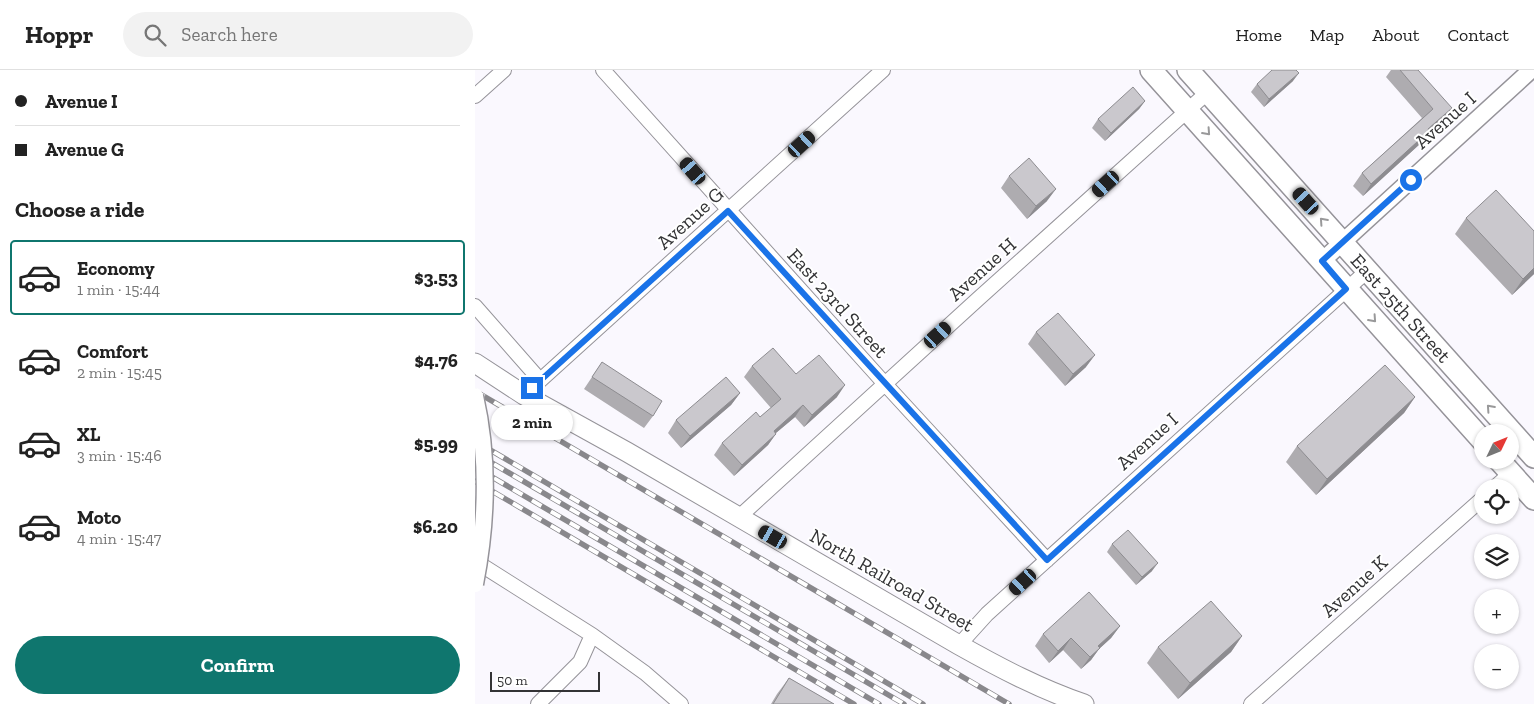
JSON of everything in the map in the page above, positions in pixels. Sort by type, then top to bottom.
[{"type":"main road","name":"East 25th Street","points":[[1151,70],[1474,431]]},
{"type":"main road","name":"East 25th Street","points":[[1189,70],[1534,457]]},
{"type":"main road","name":"North Railroad Street","points":[[475,363],[524,394],[1000,668],[1053,693],[1084,704]]},
{"type":"main road","points":[[1508,469],[1534,499]]},
{"type":"street","points":[[475,96],[504,70]]},
{"type":"street","name":"East 23rd Street","points":[[603,70],[728,211],[1047,560]]},
{"type":"street","name":"Avenue G","points":[[524,394],[883,70]]},
{"type":"street","name":"Avenue I","points":[[1322,261],[1529,73]]},
{"type":"street","name":"Avenue H","points":[[739,517],[1208,92]]},
{"type":"street","name":"Avenue I","points":[[959,645],[987,614],[1367,270]]},
{"type":"street","points":[[475,306],[540,380]]},
{"type":"street","points":[[475,396],[483,446],[485,508],[483,539],[475,584]]},
{"type":"street","name":"Avenue K","points":[[1251,704],[1474,506]]},
{"type":"street","points":[[475,561],[593,635],[645,673],[681,704]]},
{"type":"street","points":[[538,704],[580,662],[593,635]]},
{"type":"building","points":[[1272,70],[1296,70],[1299,73],[1269,99],[1257,84]]},
{"type":"building","points":[[1400,70],[1418,70],[1452,108],[1371,184],[1362,173],[1433,109]]},
{"type":"building","points":[[1133,87],[1145,101],[1111,133],[1098,119]]},
{"type":"building","points":[[1029,158],[1056,189],[1036,206],[1009,176]]},
{"type":"building","points":[[1496,190],[1534,231],[1534,268],[1523,279],[1466,218]]},
{"type":"building","points":[[1058,313],[1095,355],[1073,374],[1036,332]]},
{"type":"building","points":[[773,348],[796,374],[819,355],[845,385],[812,415],[803,405],[774,431],[776,434],[742,465],[722,443],[756,412],[760,417],[781,399],[752,366]]},
{"type":"building","points":[[602,362],[662,401],[653,416],[592,377]]},
{"type":"building","points":[[1385,365],[1415,397],[1327,479],[1297,446]]},
{"type":"building","points":[[726,377],[740,393],[690,436],[676,420]]},
{"type":"building","points":[[1128,530],[1158,563],[1142,577],[1112,544]]},
{"type":"building","points":[[1089,592],[1120,626],[1098,646],[1100,648],[1090,657],[1071,638],[1058,651],[1043,634]]},
{"type":"building","points":[[1211,601],[1242,636],[1190,683],[1158,647]]},
{"type":"building","points":[[789,678],[834,704],[773,704]]},
{"type":"railway","points":[[475,391],[1009,704]]},
{"type":"railway","points":[[475,441],[923,704]]},
{"type":"railway","points":[[475,453],[904,704]]},
{"type":"railway","points":[[475,467],[879,704]]},
{"type":"railway","points":[[475,481],[854,704]]},
{"type":"route","points":[[532,388],[728,211],[1047,560],[1346,289],[1322,261],[1411,180]]}]
